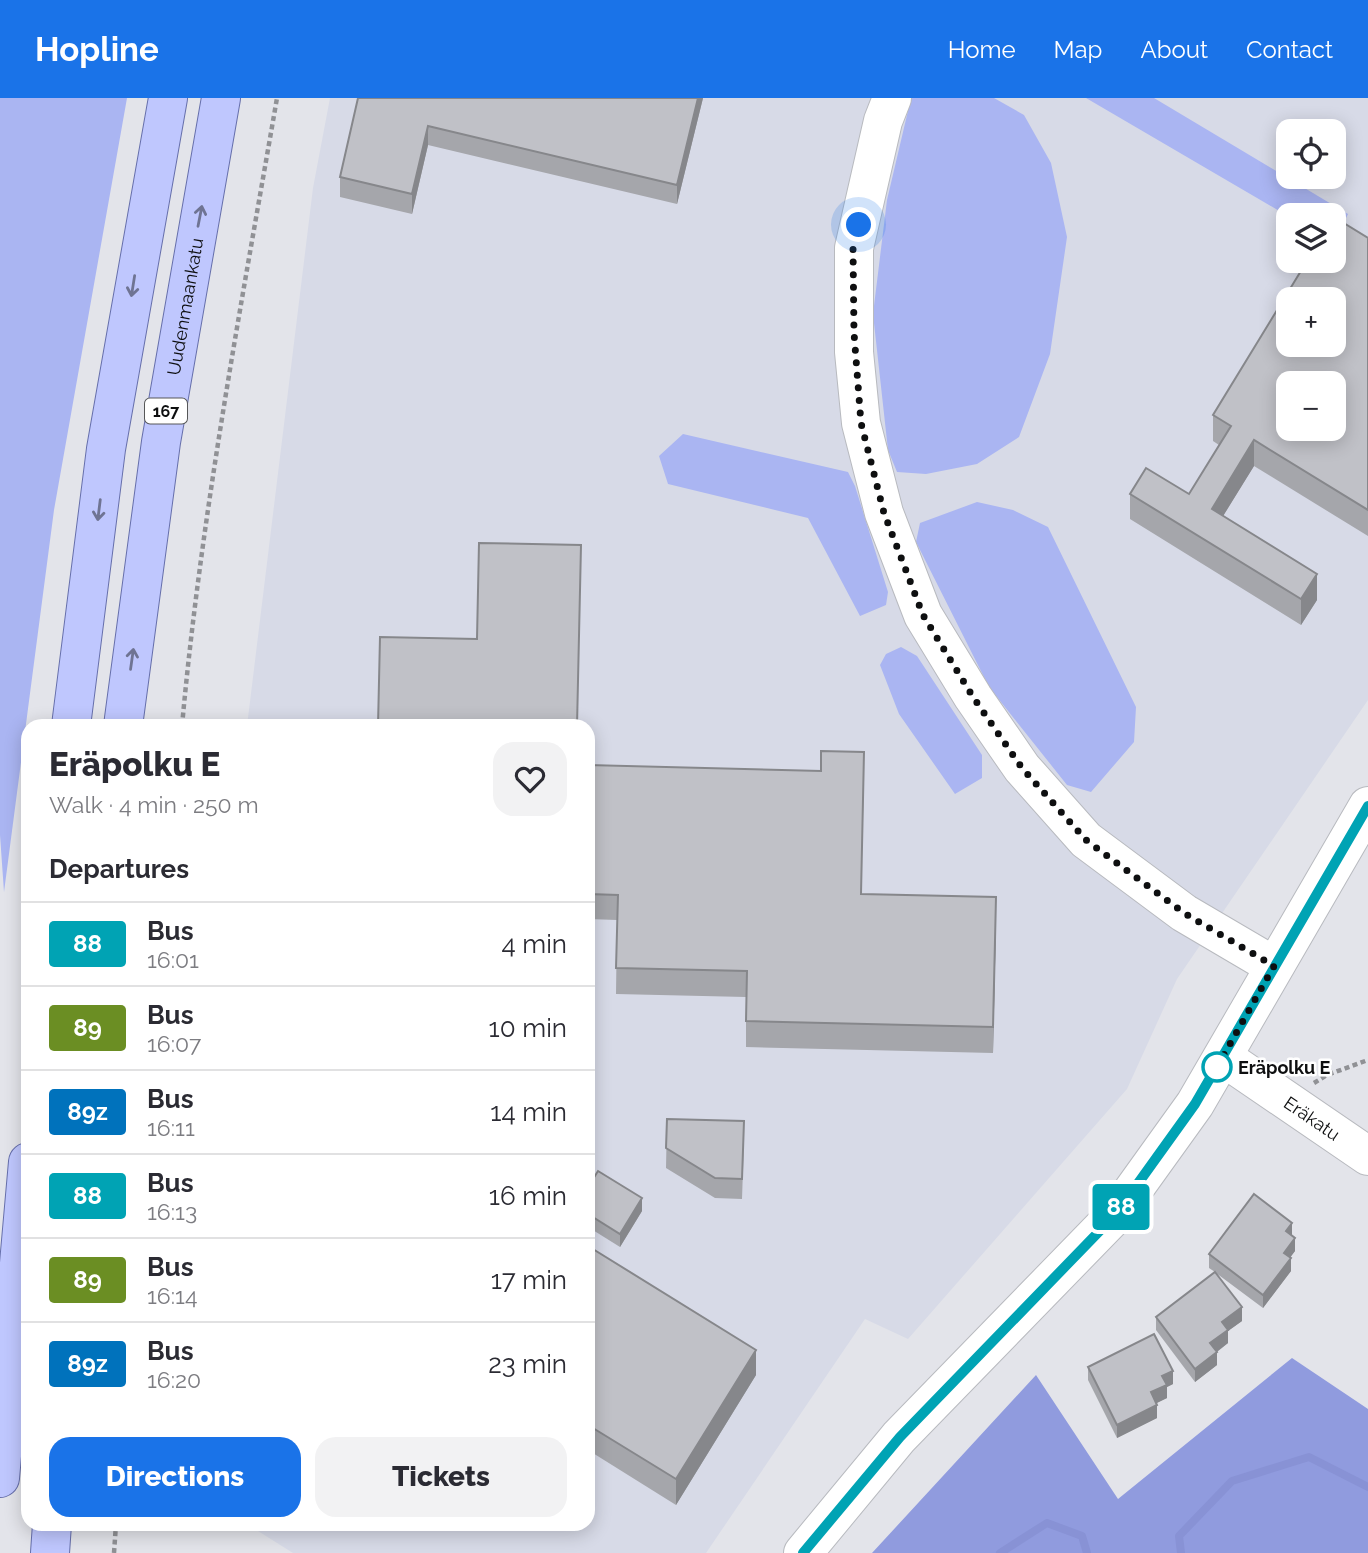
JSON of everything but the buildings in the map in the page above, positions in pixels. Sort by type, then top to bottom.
[{"type":"main road","points":[[72,719],[106,449],[168,98]]},
{"type":"main road","name":"Uudenmaankatu","points":[[124,719],[161,442],[221,98]]},
{"type":"main road","points":[[0,1478],[21,1241]]},
{"type":"main road","points":[[50,1553],[52,1531]]},
{"type":"street","points":[[892,98],[883,121],[853,248],[854,352],[861,423],[884,513],[923,615],[973,697],[1022,768],[1086,840],[1184,913],[1274,966]]},
{"type":"street","points":[[803,1553],[900,1437],[1116,1214],[1195,1104],[1368,807]]},
{"type":"street","name":"Eräkatu","points":[[1223,1057],[1368,1156]]},
{"type":"path","points":[[183,719],[214,474],[277,98]]},
{"type":"path","points":[[1292,1104],[1296,1094],[1327,1074],[1368,1060]]},
{"type":"path","points":[[114,1553],[116,1531]]},
{"type":"shaded area","points":[[0,98],[127,98],[54,510],[27,719],[21,719],[21,762],[4,892],[0,835]]},
{"type":"shaded area","points":[[330,98],[1368,98],[1368,700],[1177,979],[1127,1089],[908,1339],[865,1319],[706,1553],[293,1553],[258,1531],[595,1531],[595,719],[248,719],[313,188]]},
{"type":"shaded area","points":[[911,98],[994,98],[1024,115],[1051,163],[1067,237],[1050,354],[1019,437],[977,464],[926,474],[897,472],[888,450],[873,314],[887,200]]},
{"type":"shaded area","points":[[1086,98],[1154,98],[1276,171],[1276,189],[1306,189],[1330,203],[1276,203],[1276,209]]},
{"type":"shaded area","points":[[683,434],[848,472],[855,486],[888,592],[886,605],[860,616],[808,518],[668,484],[659,456]]},
{"type":"shaded area","points":[[977,502],[1013,510],[1048,527],[1136,707],[1134,742],[1091,792],[1067,785],[989,687],[916,542],[920,523]]},
{"type":"shaded area","points":[[901,647],[917,656],[982,755],[982,778],[955,794],[899,714],[880,665],[886,654]]},
{"type":"shaded area","points":[[1292,1358],[1368,1409],[1368,1553],[872,1553],[1036,1375],[1118,1499]]},
{"type":"waterway","points":[[1181,1553],[1179,1536],[1232,1481],[1309,1457],[1368,1487]]},
{"type":"waterway","points":[[1000,1553],[1047,1523],[1082,1536],[1087,1553]]},
{"type":"bus line","name":"88","points":[[803,1553],[900,1437],[1116,1214],[1195,1104],[1368,806]]},
{"type":"place","name":"Eräpolku E","points":[[1217,1067]]},
{"type":"route","points":[[859,225],[853,248],[854,352],[861,423],[884,513],[923,615],[973,697],[1022,768],[1086,840],[1184,913],[1274,966],[1217,1067]]}]
